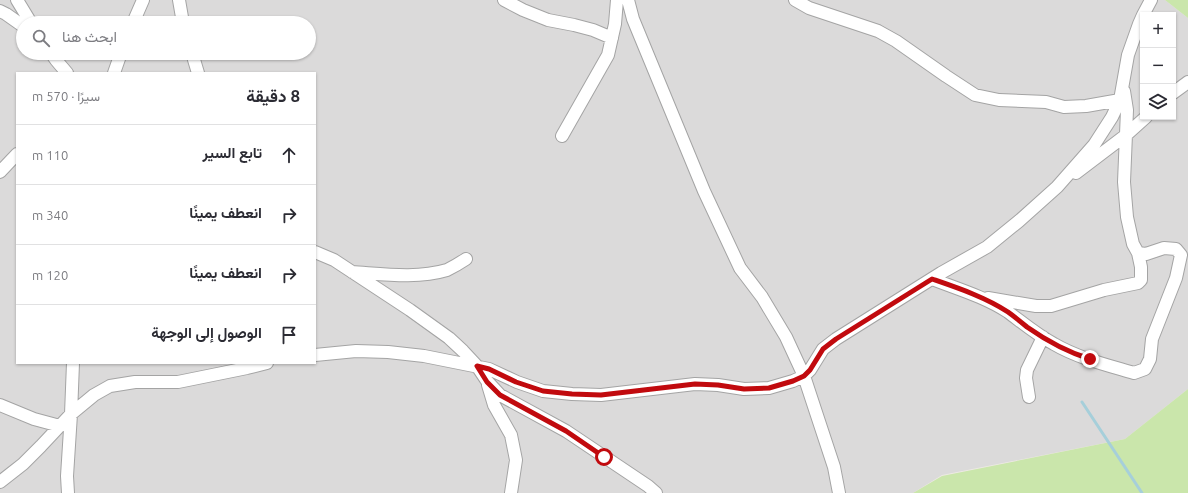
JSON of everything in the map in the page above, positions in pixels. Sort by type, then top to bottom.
[{"type":"street","points":[[17,0],[27,16]]},
{"type":"street","points":[[136,16],[142,0]]},
{"type":"street","points":[[179,0],[182,16]]},
{"type":"street","points":[[504,0],[523,10],[548,20],[586,28],[612,38]]},
{"type":"street","points":[[562,136],[608,55],[615,24],[617,0]]},
{"type":"street","points":[[628,0],[633,19],[704,191],[740,268],[762,297],[786,337],[804,376],[834,467],[839,493]]},
{"type":"street","points":[[795,0],[809,8],[878,31],[896,41],[975,95],[999,100],[1046,102],[1064,107],[1086,106],[1120,100]]},
{"type":"street","points":[[1144,12],[1150,0]]},
{"type":"street","points":[[0,11],[16,21]]},
{"type":"street","points":[[316,355],[356,351],[388,352],[424,356],[489,369],[516,382],[543,391],[572,394],[601,395],[695,384],[718,385],[744,389],[769,388],[793,381],[804,376],[810,370],[823,349],[836,339],[932,279],[987,247],[1019,221],[1057,186],[1094,145],[1112,117],[1120,100],[1128,55],[1140,22]]},
{"type":"street","points":[[57,60],[66,72]]},
{"type":"street","points":[[114,72],[119,60]]},
{"type":"street","points":[[194,60],[198,72]]},
{"type":"street","points":[[1176,91],[1188,82]]},
{"type":"street","points":[[981,297],[1036,306],[1051,306],[1104,290],[1138,283],[1141,280],[1141,267],[1138,253],[1133,244],[1127,217],[1124,182],[1127,110],[1123,86]]},
{"type":"street","points":[[1057,186],[1126,135],[1143,120]]},
{"type":"street","points":[[0,172],[16,155]]},
{"type":"street","points":[[316,246],[351,272],[410,310],[449,338],[463,350],[477,366],[487,382],[500,395],[566,431],[648,486],[656,493]]},
{"type":"street","points":[[932,279],[981,297],[1008,312],[1028,328],[1054,344],[1077,355],[1134,373],[1145,369],[1150,359],[1152,340],[1184,259],[1176,249],[1164,248],[1146,254],[1138,253]]},
{"type":"street","points":[[316,252],[334,260]]},
{"type":"street","points":[[351,272],[413,275],[448,269],[466,259]]},
{"type":"street","points":[[1029,397],[1026,378],[1027,370],[1043,337]]},
{"type":"street","points":[[68,493],[67,476],[72,414],[73,364]]},
{"type":"street","points":[[0,482],[23,464],[72,414],[94,396],[110,386],[135,382],[178,382],[263,364]]},
{"type":"street","points":[[487,382],[494,405],[511,435],[516,460],[512,493]]},
{"type":"street","points":[[0,405],[34,419],[60,426]]},
{"type":"shaded area","points":[[0,0],[1165,0],[1188,18],[1188,389],[1125,439],[942,475],[913,493],[0,493]]},
{"type":"green space","points":[[1165,0],[1188,0],[1188,18]]},
{"type":"green space","points":[[1188,389],[1188,493],[913,493],[942,476],[1125,439]]},
{"type":"waterway","points":[[1082,402],[1142,493]]},
{"type":"route","points":[[604,457],[566,431],[500,395],[487,382],[477,366],[489,369],[516,382],[543,391],[572,394],[601,395],[695,384],[718,385],[744,389],[769,388],[804,376],[810,370],[823,349],[836,339],[932,279],[981,297],[1008,312],[1028,328],[1054,344],[1077,355],[1090,359]]}]
